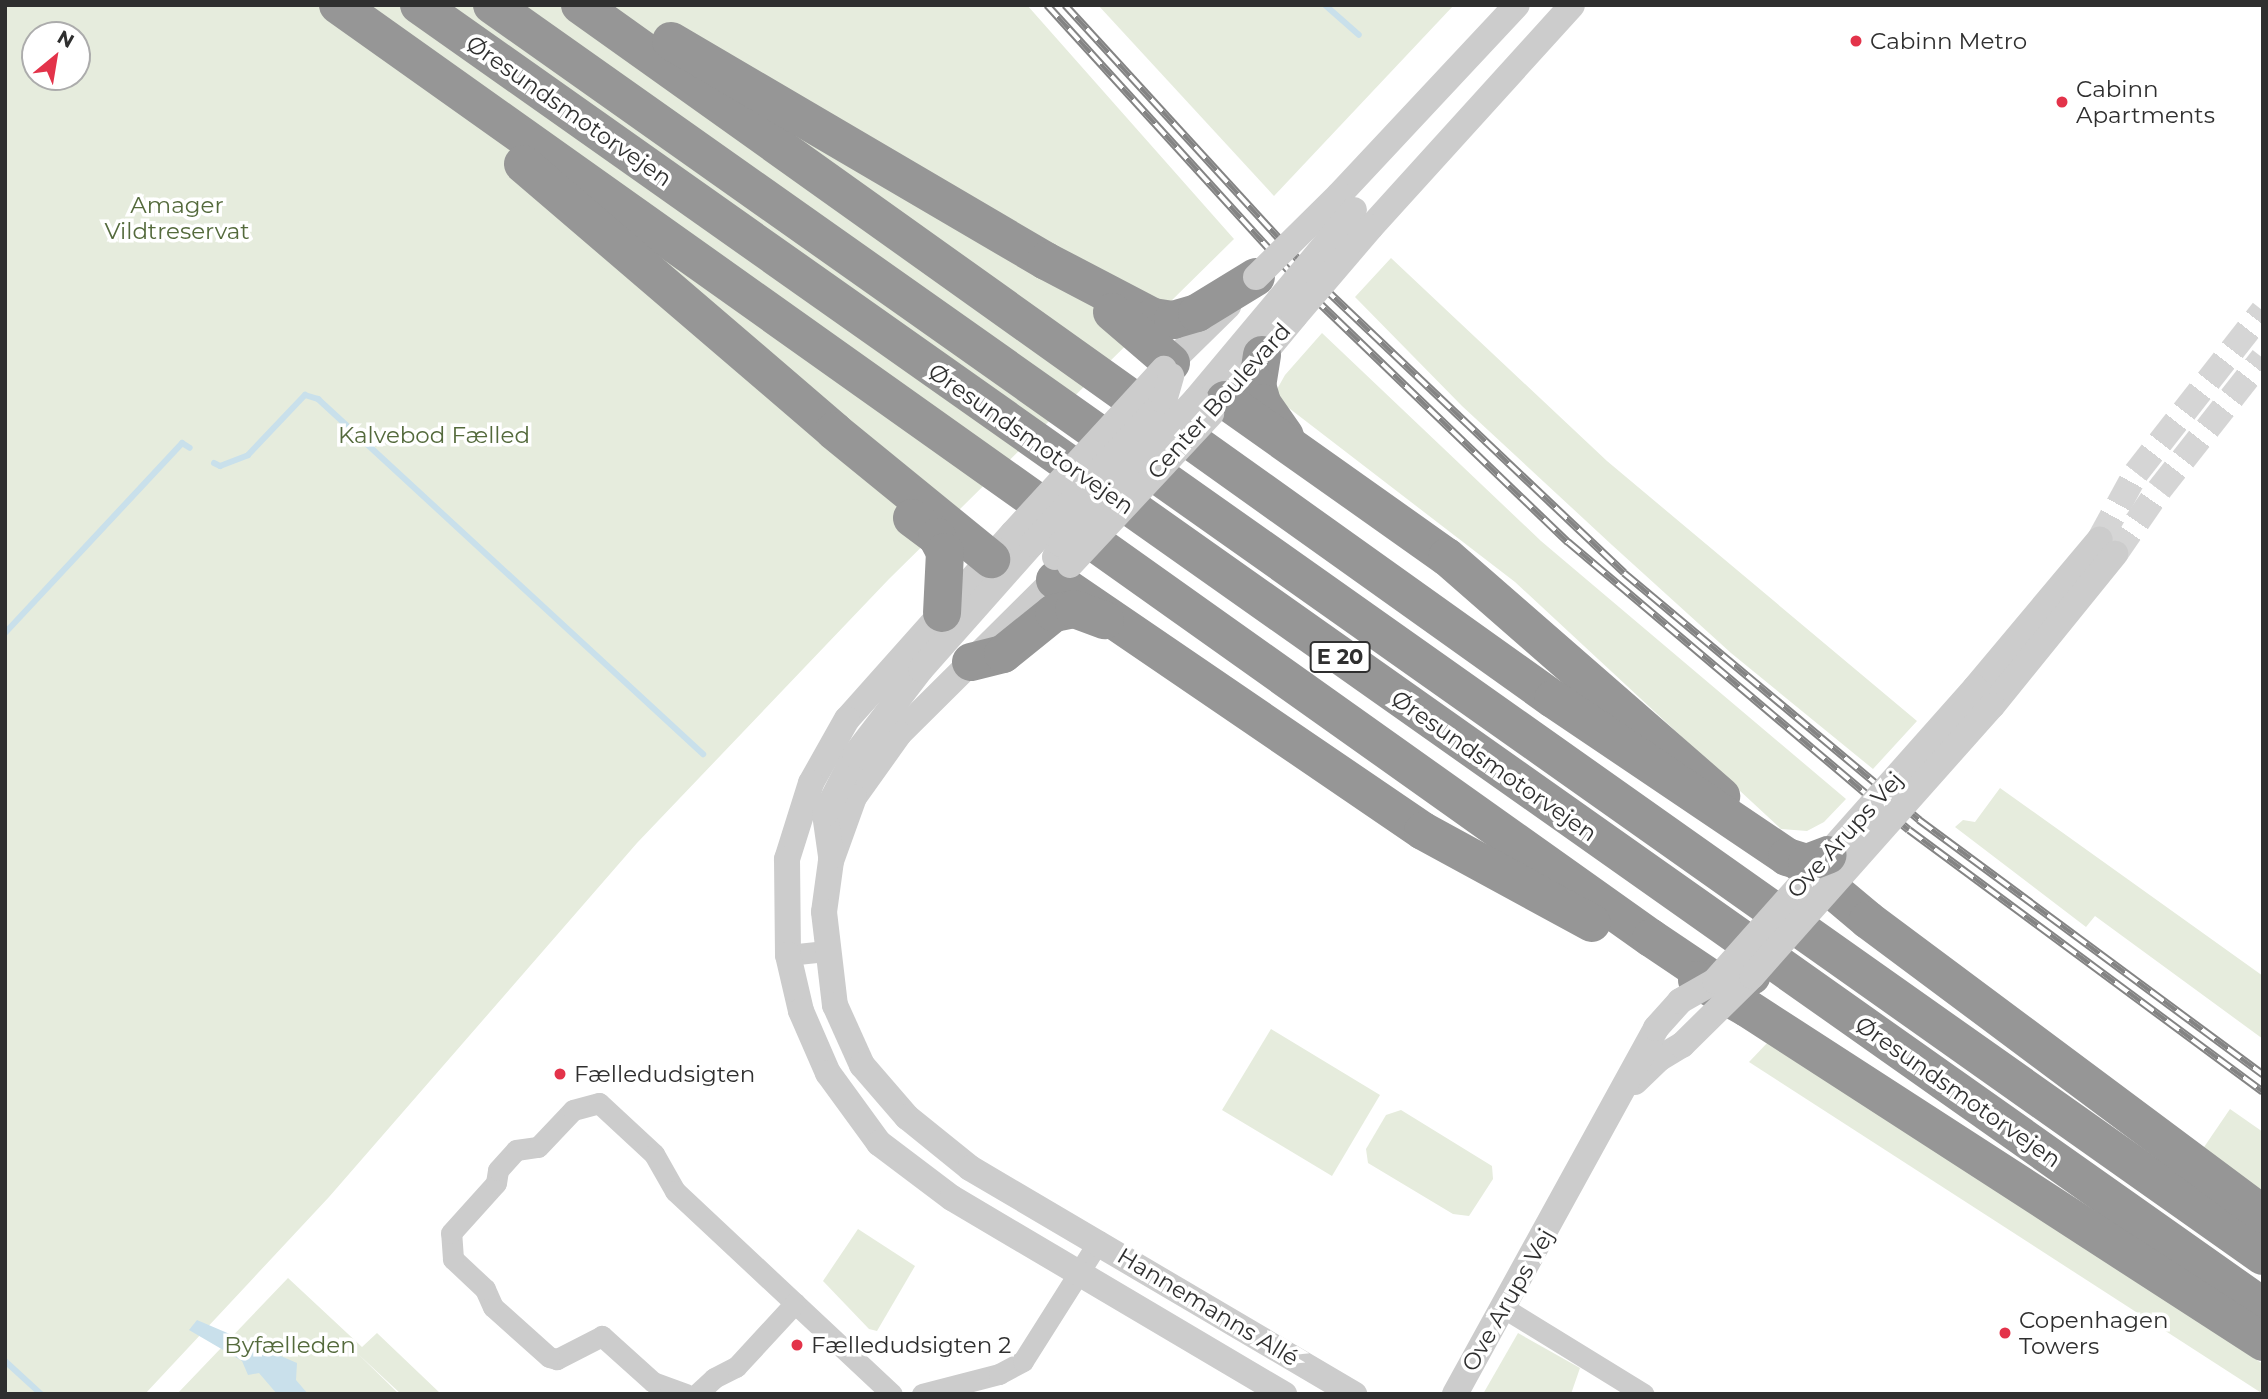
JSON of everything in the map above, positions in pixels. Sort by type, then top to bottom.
[{"type":"highway","points":[[329,5],[610,237],[708,325],[1012,552]]},
{"type":"highway","points":[[338,5],[1456,802],[1714,981],[1752,976]]},
{"type":"highway","name":"Øresundsmotorvejen","points":[[419,5],[2263,1307]]},
{"type":"highway","name":"Øresundsmotorvejen","points":[[492,5],[2263,1256]]},
{"type":"highway","points":[[580,5],[1553,699],[1787,857],[1807,863],[1828,855]]},
{"type":"highway","points":[[612,5],[1046,261],[1153,317],[1173,320],[1277,298]]},
{"type":"highway","points":[[1046,261],[1169,369]]},
{"type":"highway","points":[[708,325],[771,402],[937,537],[945,552],[942,613]]},
{"type":"highway","points":[[1262,355],[1257,385],[1262,403],[1290,443]]},
{"type":"highway","points":[[1210,400],[1290,443],[1447,557],[1868,920],[2263,1214]]},
{"type":"highway","points":[[1060,567],[1152,646]]},
{"type":"highway","points":[[971,662],[1003,654],[1054,613],[1074,609],[1096,615],[1152,646],[1423,831],[1747,1008],[2263,1342]]},
{"type":"street","name":"Center Boulevard","points":[[826,951],[824,912],[831,861],[854,797],[888,745],[1060,567],[1210,400],[1262,355],[1277,298],[1355,210],[1429,102],[1517,5]]},
{"type":"street","name":"Center Boulevard","points":[[788,955],[787,859],[811,783],[847,719],[942,613],[1012,552],[1169,369],[1277,298],[1355,210],[1572,5]]},
{"type":"street","points":[[1169,369],[1210,400],[1277,298]]},
{"type":"street","name":"Ove Arups Vej","points":[[1599,1132],[1644,1072],[1682,1045],[1752,976],[2108,546]]},
{"type":"street","points":[[831,861],[825,814],[855,755],[1012,552],[1060,567]]},
{"type":"street","name":"Ove Arups Vej","points":[[1455,1394],[1656,1028],[1680,1001],[1714,981],[1828,855],[1984,697]]},
{"type":"street","points":[[788,955],[826,951]]},
{"type":"street","name":"Hannemanns Allé","points":[[826,951],[835,1005],[862,1065],[907,1116],[970,1168],[1099,1241],[1354,1394]]},
{"type":"street","name":"Hannemanns Allé","points":[[788,955],[801,1011],[828,1073],[879,1143],[952,1198],[1284,1394]]},
{"type":"street","points":[[686,1394],[653,1382],[602,1336],[551,1359],[493,1307],[485,1289],[453,1258],[451,1233],[496,1183],[498,1170],[516,1151],[538,1147],[571,1112],[599,1103],[654,1154],[675,1191],[892,1394]]},
{"type":"street","name":"Hannemanns Allé","points":[[922,1394],[999,1374],[1023,1361],[1099,1241]]},
{"type":"street","points":[[697,1394],[711,1380],[736,1367],[795,1303]]},
{"type":"street","points":[[1504,1308],[1644,1394]]},
{"type":"green space","name":"Kalvebod Fælled","points":[[5,5],[1027,5],[1234,239],[889,579],[637,843],[329,1197],[145,1394],[5,1394]]},
{"type":"green space","points":[[1098,5],[1454,5],[1274,196]]},
{"type":"green space","points":[[1391,258],[1607,461],[1917,721],[1873,769],[1731,653],[1612,545],[1462,406],[1355,297]]},
{"type":"green space","points":[[1322,333],[1541,541],[1846,799],[1824,822],[1807,831],[1781,829],[1515,582],[1281,402],[1276,391],[1285,375]]},
{"type":"green space","points":[[2000,788],[2263,976],[2263,1039],[2095,916],[2086,927],[1955,827],[1963,820],[1975,822]]},
{"type":"green space","points":[[1271,1029],[1380,1095],[1332,1176],[1222,1110]]},
{"type":"green space","points":[[1770,1040],[2263,1364],[2263,1394],[1749,1062]]},
{"type":"green space","points":[[2230,1109],[2263,1132],[2263,1200],[2200,1153]]},
{"type":"green space","points":[[1401,1110],[1492,1166],[1493,1179],[1469,1216],[1453,1214],[1368,1163],[1366,1149],[1386,1115]]},
{"type":"green space","points":[[858,1229],[915,1266],[877,1331],[869,1329],[823,1281]]},
{"type":"green space","name":"Byfælleden","points":[[288,1278],[362,1347],[377,1333],[441,1394],[401,1394],[357,1353],[399,1394],[177,1394]]},
{"type":"green space","points":[[1518,1333],[1580,1368],[1571,1394],[1483,1394]]},
{"type":"water","points":[[197,1320],[297,1363],[296,1380],[308,1394],[277,1394],[259,1373],[248,1375],[242,1361],[189,1330]]},
{"type":"waterway","points":[[1325,5],[1359,35]]},
{"type":"waterway","points":[[214,463],[220,466],[248,455],[305,395],[318,399],[703,754]]},
{"type":"waterway","points":[[5,633],[182,443],[190,448]]},
{"type":"waterway","points":[[5,1361],[41,1394]]},
{"type":"tunnel","points":[[2100,539],[2136,473],[2263,311]]},
{"type":"tunnel","points":[[2115,554],[2159,490],[2263,358]]},
{"type":"railway","points":[[1047,5],[1313,297],[1568,542],[1909,830],[2263,1092]]},
{"type":"railway","points":[[1065,5],[1323,287],[1624,573],[1919,820],[2263,1075]]},
{"type":"place","name":"Cabinn Metro","points":[[1856,41]]},
{"type":"place","name":"Cabinn Apartments","points":[[2062,102]]},
{"type":"place","name":"Fælledudsigten","points":[[560,1074]]},
{"type":"place","name":"Copenhagen Towers","points":[[2005,1333]]},
{"type":"place","name":"Fælledudsigten 2","points":[[797,1345]]},
{"type":"park label","name":"Amager Vildtreservat","points":[[177,218]]}]
